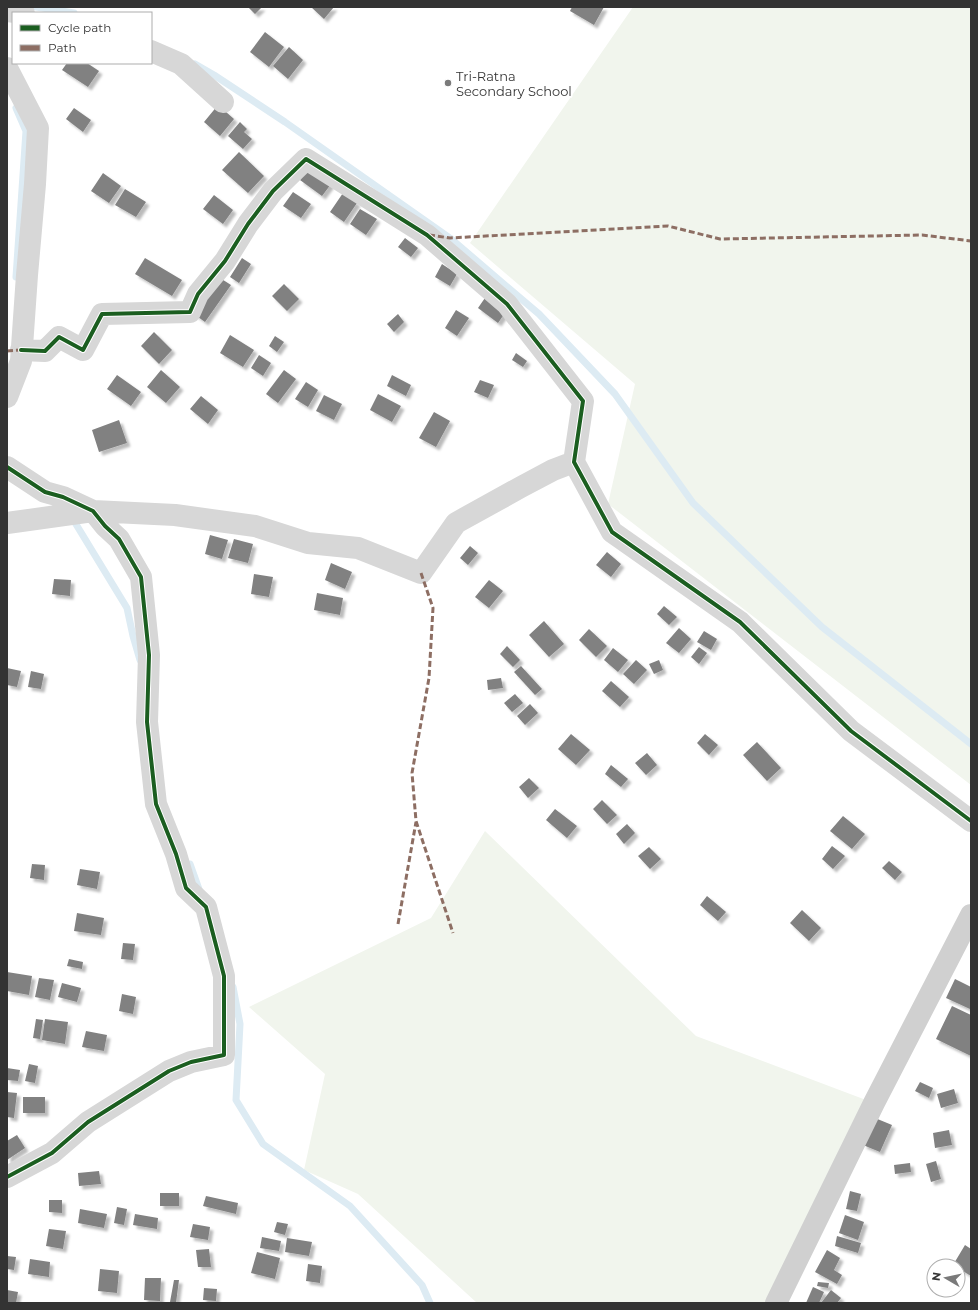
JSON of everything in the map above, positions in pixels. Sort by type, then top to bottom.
[{"type":"street","points":[[152,51],[181,64],[223,102]]},
{"type":"street","points":[[7,68],[38,128],[21,361],[7,397]]},
{"type":"street","points":[[21,350],[45,351],[59,336],[83,350],[102,314],[190,312],[198,294],[225,261],[248,224],[264,202],[306,158],[427,235],[507,304],[583,401],[574,462],[612,532],[740,622],[851,731],[971,821]]},
{"type":"street","points":[[7,524],[93,511],[175,515],[255,526],[308,543],[358,548],[421,573],[456,523],[521,486],[553,470],[574,462]]},
{"type":"street","points":[[7,467],[45,492],[63,497],[93,511],[105,526],[119,539],[141,577],[149,655],[147,722],[156,804],[176,854],[186,888],[206,907],[224,976],[224,1055],[191,1062],[169,1071],[88,1122],[52,1153],[7,1177]]},
{"type":"street","points":[[776,1303],[874,1103],[971,915]]},
{"type":"shaded area","points":[[633,7],[971,7],[971,785],[608,504],[635,384],[470,243]]},
{"type":"shaded area","points":[[485,831],[696,1036],[874,1103],[776,1303],[477,1303],[358,1194],[304,1170],[325,1074],[249,1007],[431,918]]},
{"type":"building","points":[[248,7],[262,7],[255,14]]},
{"type":"building","points":[[311,7],[334,7],[324,19]]},
{"type":"building","points":[[572,7],[604,7],[594,25],[570,11]]},
{"type":"building","points":[[265,32],[284,47],[269,67],[250,52]]},
{"type":"building","points":[[289,47],[303,60],[288,79],[273,66]]},
{"type":"building","points":[[66,64],[88,64],[99,71],[88,87],[62,70]]},
{"type":"building","points":[[218,105],[234,119],[220,136],[204,122]]},
{"type":"building","points":[[74,108],[91,120],[83,132],[66,119]]},
{"type":"building","points":[[240,122],[247,129],[244,132],[252,139],[243,149],[228,136]]},
{"type":"building","points":[[239,152],[264,176],[248,193],[222,170]]},
{"type":"building","points":[[309,167],[331,184],[322,196],[300,180]]},
{"type":"building","points":[[103,173],[121,186],[109,203],[91,191]]},
{"type":"building","points":[[125,189],[146,202],[136,217],[115,205]]},
{"type":"building","points":[[293,192],[311,204],[301,218],[283,206]]},
{"type":"building","points":[[343,193],[357,203],[344,222],[330,212]]},
{"type":"building","points":[[214,195],[233,210],[223,224],[203,209]]},
{"type":"building","points":[[360,209],[377,219],[366,235],[350,224]]},
{"type":"building","points":[[405,238],[418,248],[411,257],[398,247]]},
{"type":"building","points":[[145,258],[182,280],[172,296],[135,274]]},
{"type":"building","points":[[242,258],[251,264],[239,283],[230,277]]},
{"type":"building","points":[[442,264],[457,274],[450,286],[435,277]]},
{"type":"building","points":[[220,278],[231,285],[205,322],[194,314]]},
{"type":"building","points":[[284,284],[299,299],[287,311],[272,296]]},
{"type":"building","points":[[487,295],[507,310],[498,323],[478,308]]},
{"type":"building","points":[[456,310],[469,318],[457,336],[445,328]]},
{"type":"building","points":[[398,314],[404,322],[394,332],[387,324]]},
{"type":"building","points":[[154,332],[172,350],[159,364],[141,346]]},
{"type":"building","points":[[230,335],[254,350],[243,367],[220,353]]},
{"type":"building","points":[[275,336],[284,342],[277,352],[269,346]]},
{"type":"building","points":[[516,353],[527,361],[523,367],[512,360]]},
{"type":"building","points":[[259,355],[271,363],[263,376],[251,368]]},
{"type":"building","points":[[161,370],[180,387],[166,403],[147,387]]},
{"type":"building","points":[[284,370],[296,379],[278,403],[266,394]]},
{"type":"building","points":[[117,375],[141,392],[131,406],[107,389]]},
{"type":"building","points":[[392,375],[411,385],[406,396],[387,386]]},
{"type":"building","points":[[480,380],[494,385],[488,398],[474,392]]},
{"type":"building","points":[[306,382],[318,390],[308,407],[295,399]]},
{"type":"building","points":[[378,394],[401,406],[392,422],[370,410]]},
{"type":"building","points":[[324,395],[342,404],[334,420],[316,411]]},
{"type":"building","points":[[201,396],[218,410],[208,424],[190,409]]},
{"type":"building","points":[[434,412],[450,421],[436,447],[419,438]]},
{"type":"building","points":[[119,420],[127,443],[99,452],[92,430]]},
{"type":"building","points":[[210,535],[228,540],[222,559],[205,554]]},
{"type":"building","points":[[234,539],[253,544],[248,563],[228,558]]},
{"type":"building","points":[[470,546],[478,553],[468,565],[460,558]]},
{"type":"building","points":[[607,552],[621,564],[611,577],[596,565]]},
{"type":"building","points":[[331,563],[352,572],[345,589],[325,580]]},
{"type":"building","points":[[254,574],[273,577],[269,597],[251,594]]},
{"type":"building","points":[[54,579],[71,580],[70,596],[52,594]]},
{"type":"building","points":[[489,580],[503,591],[489,608],[475,597]]},
{"type":"building","points":[[317,593],[343,598],[340,615],[314,610]]},
{"type":"building","points":[[664,606],[677,617],[669,625],[657,614]]},
{"type":"building","points":[[544,621],[564,644],[549,657],[529,635]]},
{"type":"building","points":[[679,628],[691,639],[679,653],[666,643]]},
{"type":"building","points":[[589,629],[607,646],[596,657],[579,640]]},
{"type":"building","points":[[704,631],[717,639],[711,650],[697,642]]},
{"type":"building","points":[[507,646],[520,660],[513,667],[500,654]]},
{"type":"building","points":[[699,647],[707,653],[699,664],[691,657]]},
{"type":"building","points":[[613,648],[628,660],[618,672],[604,660]]},
{"type":"building","points":[[636,660],[647,670],[634,684],[623,674]]},
{"type":"building","points":[[659,660],[663,670],[654,674],[649,664]]},
{"type":"building","points":[[521,666],[542,689],[535,695],[514,672]]},
{"type":"building","points":[[7,668],[21,671],[17,687],[7,685]]},
{"type":"building","points":[[31,671],[44,674],[41,689],[28,687]]},
{"type":"building","points":[[501,678],[503,688],[488,690],[487,680]]},
{"type":"building","points":[[611,681],[629,697],[620,707],[602,691]]},
{"type":"building","points":[[515,694],[523,703],[512,712],[504,703]]},
{"type":"building","points":[[530,704],[538,713],[525,725],[517,716]]},
{"type":"building","points":[[571,734],[590,750],[576,765],[558,749]]},
{"type":"building","points":[[705,734],[718,745],[709,755],[697,743]]},
{"type":"building","points":[[757,742],[781,768],[767,781],[743,755]]},
{"type":"building","points":[[647,753],[657,765],[646,775],[635,763]]},
{"type":"building","points":[[611,765],[628,779],[621,787],[605,774]]},
{"type":"building","points":[[529,778],[539,788],[528,798],[519,787]]},
{"type":"building","points":[[602,800],[617,815],[607,824],[593,809]]},
{"type":"building","points":[[555,809],[577,826],[567,838],[546,820]]},
{"type":"building","points":[[843,816],[865,834],[852,849],[830,831]]},
{"type":"building","points":[[627,824],[635,833],[624,844],[616,834]]},
{"type":"building","points":[[832,846],[845,856],[833,869],[822,859]]},
{"type":"building","points":[[649,847],[661,859],[650,869],[638,856]]},
{"type":"building","points":[[889,861],[902,872],[895,880],[882,868]]},
{"type":"building","points":[[32,864],[45,865],[44,880],[30,878]]},
{"type":"building","points":[[80,869],[100,872],[97,889],[77,885]]},
{"type":"building","points":[[707,896],[726,912],[718,921],[700,905]]},
{"type":"building","points":[[802,910],[821,928],[809,941],[790,923]]},
{"type":"building","points":[[77,913],[104,918],[101,935],[74,931]]},
{"type":"building","points":[[123,943],[135,944],[133,960],[121,959]]},
{"type":"building","points":[[69,959],[83,962],[82,969],[67,966]]},
{"type":"building","points":[[7,972],[32,976],[29,995],[7,991]]},
{"type":"building","points":[[39,978],[54,980],[50,1000],[35,997]]},
{"type":"building","points":[[955,979],[971,987],[970,1009],[946,998]]},
{"type":"building","points":[[62,983],[81,988],[77,1002],[58,997]]},
{"type":"building","points":[[122,994],[136,997],[133,1014],[119,1011]]},
{"type":"building","points":[[952,1006],[971,1015],[971,1056],[936,1039]]},
{"type":"building","points":[[36,1019],[43,1020],[40,1039],[33,1038]]},
{"type":"building","points":[[45,1019],[68,1022],[65,1044],[42,1040]]},
{"type":"building","points":[[86,1031],[107,1035],[104,1051],[82,1047]]},
{"type":"building","points":[[29,1064],[38,1066],[35,1083],[25,1081]]},
{"type":"building","points":[[7,1068],[20,1070],[18,1081],[7,1080]]},
{"type":"building","points":[[920,1082],[933,1088],[929,1098],[915,1091]]},
{"type":"building","points":[[954,1089],[958,1103],[941,1108],[937,1094]]},
{"type":"building","points":[[7,1092],[17,1093],[14,1118],[7,1117]]},
{"type":"building","points":[[23,1097],[45,1097],[45,1113],[23,1113]]},
{"type":"building","points":[[875,1118],[892,1125],[880,1152],[863,1145]]},
{"type":"building","points":[[949,1130],[952,1145],[935,1148],[933,1133]]},
{"type":"building","points":[[17,1135],[25,1148],[7,1160],[7,1141]]},
{"type":"building","points":[[936,1161],[941,1179],[931,1182],[926,1164]]},
{"type":"building","points":[[910,1163],[911,1172],[895,1174],[894,1165]]},
{"type":"building","points":[[99,1171],[101,1184],[79,1186],[78,1173]]},
{"type":"building","points":[[850,1191],[861,1194],[857,1211],[846,1209]]},
{"type":"building","points":[[160,1193],[179,1193],[179,1206],[160,1206]]},
{"type":"building","points":[[206,1196],[238,1203],[236,1214],[203,1206]]},
{"type":"building","points":[[49,1200],[62,1200],[62,1213],[49,1212]]},
{"type":"building","points":[[117,1207],[127,1209],[124,1225],[114,1223]]},
{"type":"building","points":[[80,1209],[107,1214],[104,1228],[78,1223]]},
{"type":"building","points":[[135,1214],[158,1218],[157,1229],[133,1225]]},
{"type":"building","points":[[845,1215],[864,1222],[858,1240],[839,1233]]},
{"type":"building","points":[[277,1222],[288,1224],[285,1235],[274,1232]]},
{"type":"building","points":[[193,1224],[210,1227],[208,1240],[190,1237]]},
{"type":"building","points":[[49,1229],[66,1231],[63,1249],[46,1246]]},
{"type":"building","points":[[837,1236],[861,1243],[858,1253],[835,1246]]},
{"type":"building","points":[[262,1237],[281,1241],[279,1251],[260,1248]]},
{"type":"building","points":[[287,1238],[312,1242],[309,1256],[285,1252]]},
{"type":"building","points":[[965,1245],[971,1249],[971,1276],[966,1273],[966,1258],[957,1258]]},
{"type":"building","points":[[209,1249],[211,1267],[198,1267],[196,1250]]},
{"type":"building","points":[[827,1250],[840,1258],[834,1270],[842,1275],[837,1284],[815,1272]]},
{"type":"building","points":[[257,1252],[280,1258],[275,1279],[251,1273]]},
{"type":"building","points":[[7,1256],[16,1257],[14,1270],[7,1269]]},
{"type":"building","points":[[30,1259],[50,1262],[49,1277],[28,1274]]},
{"type":"building","points":[[308,1264],[322,1266],[320,1283],[306,1281]]},
{"type":"building","points":[[100,1269],[119,1271],[117,1293],[98,1291]]},
{"type":"building","points":[[145,1278],[161,1278],[160,1301],[144,1300]]},
{"type":"building","points":[[174,1280],[179,1280],[176,1303],[170,1302]]},
{"type":"building","points":[[818,1282],[829,1283],[828,1288],[817,1286]]},
{"type":"building","points":[[813,1287],[824,1292],[819,1303],[806,1303]]},
{"type":"building","points":[[204,1288],[217,1289],[216,1301],[203,1300]]},
{"type":"building","points":[[7,1290],[18,1292],[16,1303],[7,1303]]},
{"type":"building","points":[[831,1290],[841,1298],[837,1303],[821,1303]]},
{"type":"waterway","points":[[36,7],[68,12]]},
{"type":"waterway","points":[[195,64],[285,122],[450,238],[539,314],[615,394],[693,503],[822,627],[971,744]]},
{"type":"waterway","points":[[16,108],[26,131],[16,277]]},
{"type":"waterway","points":[[71,516],[127,608],[140,660]]},
{"type":"waterway","points":[[190,864],[200,892]]},
{"type":"waterway","points":[[233,987],[240,1024],[236,1100],[263,1144],[350,1206],[422,1285],[430,1303]]},
{"type":"marked path","points":[[429,235],[450,238],[668,226],[720,239],[922,235],[971,241]]},
{"type":"marked path","points":[[7,351],[21,350]]},
{"type":"marked path","points":[[421,573],[433,608],[429,678],[412,773],[416,821],[453,933]]},
{"type":"marked path","points":[[398,924],[416,822]]},
{"type":"cycle path","points":[[21,350],[45,351],[59,337],[83,350],[102,314],[190,312],[198,294],[225,261],[248,224],[273,191],[306,159],[427,235],[507,304],[583,401],[574,462],[612,532],[740,622],[851,731],[971,821]]},
{"type":"cycle path","points":[[7,467],[45,492],[63,497],[93,511],[105,526],[119,539],[141,577],[149,655],[147,722],[156,804],[176,854],[186,888],[206,907],[224,976],[224,1055],[191,1062],[169,1071],[88,1122],[52,1153],[7,1177]]},
{"type":"place","name":"Tri-Ratna Secondary School","points":[[448,83]]}]
